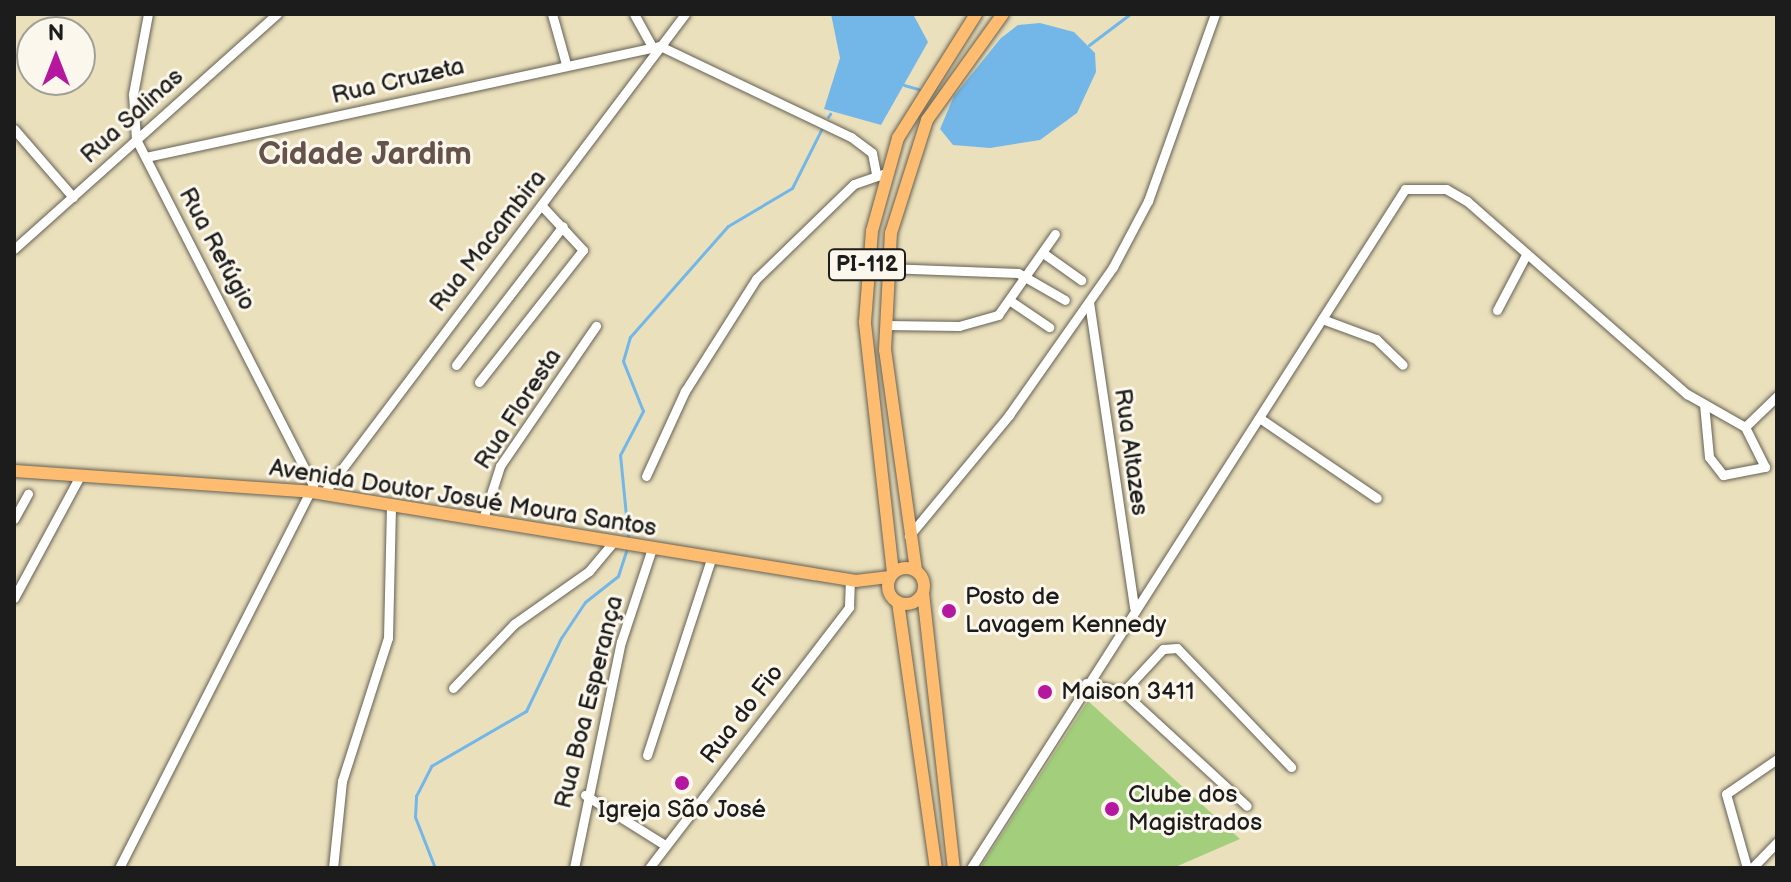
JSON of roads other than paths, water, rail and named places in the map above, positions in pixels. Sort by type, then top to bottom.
[{"type":"main road","name":"PI-112","points":[[936,868],[891,575],[865,322],[872,231],[882,173],[927,83],[976,14]]},
{"type":"main road","name":"PI-112","points":[[954,868],[923,593],[909,536],[885,325],[886,268],[900,191],[927,120],[1003,14]]},
{"type":"main road","name":"Avenida Doutor Josué Moura Santos","points":[[14,471],[318,493],[853,581]]},
{"type":"main road","points":[[853,581],[916,570]]},
{"type":"main road","points":[[853,581],[895,600],[911,603],[923,593]]},
{"type":"main road","points":[[932,840],[950,837]]},
{"type":"street","name":"Rua Refúgio","points":[[148,14],[133,94],[136,139],[308,465],[318,493]]},
{"type":"street","name":"Rua Salinas","points":[[14,249],[277,14]]},
{"type":"street","points":[[552,14],[566,64]]},
{"type":"street","points":[[634,14],[656,47],[851,137],[872,153],[882,173],[854,184],[756,279],[685,391],[646,476]]},
{"type":"street","name":"Rua Macambira","points":[[119,868],[318,493],[542,206],[656,47],[685,14]]},
{"type":"street","points":[[909,536],[1089,302],[1148,201],[1215,14]]},
{"type":"street","name":"Rua Cruzeta","points":[[146,157],[656,47]]},
{"type":"street","points":[[14,129],[73,197]]},
{"type":"street","points":[[971,868],[1086,683],[1261,419],[1405,189],[1454,192],[1704,404],[1745,427],[1765,467],[1742,477],[1717,472],[1704,404]]},
{"type":"street","points":[[479,382],[582,252],[563,226],[542,206]]},
{"type":"street","points":[[456,365],[563,226]]},
{"type":"street","points":[[885,325],[959,326],[998,315],[1012,302],[1055,234]]},
{"type":"street","points":[[1043,253],[1081,280]]},
{"type":"street","points":[[1497,310],[1526,255]]},
{"type":"street","points":[[886,268],[1029,277],[1065,300]]},
{"type":"street","points":[[1012,302],[1049,327]]},
{"type":"street","name":"Rua Altazes","points":[[1089,302],[1134,608]]},
{"type":"street","points":[[1322,319],[1376,339],[1403,365]]},
{"type":"street","name":"Rua Floresta","points":[[483,519],[500,466],[596,326]]},
{"type":"street","points":[[1745,427],[1777,396]]},
{"type":"street","points":[[1261,419],[1377,498]]},
{"type":"street","points":[[14,598],[80,476]]},
{"type":"street","points":[[14,519],[28,494]]},
{"type":"street","points":[[333,868],[342,781],[366,721],[388,638],[391,504]]},
{"type":"street","points":[[453,688],[514,624],[589,571],[614,541]]},
{"type":"street","name":"Rua Boa Esperança","points":[[574,868],[585,795],[652,548]]},
{"type":"street","points":[[647,755],[711,559]]},
{"type":"street","name":"Rua do Fio","points":[[649,868],[849,607],[853,581]]},
{"type":"street","points":[[1123,692],[1163,649],[1177,648],[1291,767]]},
{"type":"street","points":[[1086,683],[1123,692],[1247,806]]},
{"type":"street","points":[[1777,759],[1726,794],[1750,868],[1777,842]]},
{"type":"street","points":[[585,795],[665,845]]},
{"type":"water","points":[[831,14],[913,14],[928,42],[881,125],[824,109],[840,58]]},
{"type":"water","points":[[1040,23],[1074,32],[1095,53],[1096,72],[1077,113],[1040,140],[990,148],[953,145],[940,129],[954,96],[1001,38],[1018,25]]},
{"type":"waterway","points":[[1089,45],[1130,14]]},
{"type":"waterway","points":[[904,85],[918,89]]},
{"type":"waterway","points":[[628,536],[620,455],[643,411],[623,361],[630,337],[728,226],[792,188],[821,130]]},
{"type":"waterway","points":[[435,868],[415,817],[416,796],[431,766],[526,711],[561,638],[585,602],[618,576],[626,551]]},
{"type":"place","name":"Posto de Lavagem Kennedy","points":[[949,611]]},
{"type":"place","name":"Maison 3411","points":[[1045,692]]},
{"type":"place","name":"Igreja São José","points":[[682,783]]},
{"type":"place","name":"Clube dos Magistrados","points":[[1112,809]]},
{"type":"district","name":"Cidade Jardim","points":[[365,155]]}]
